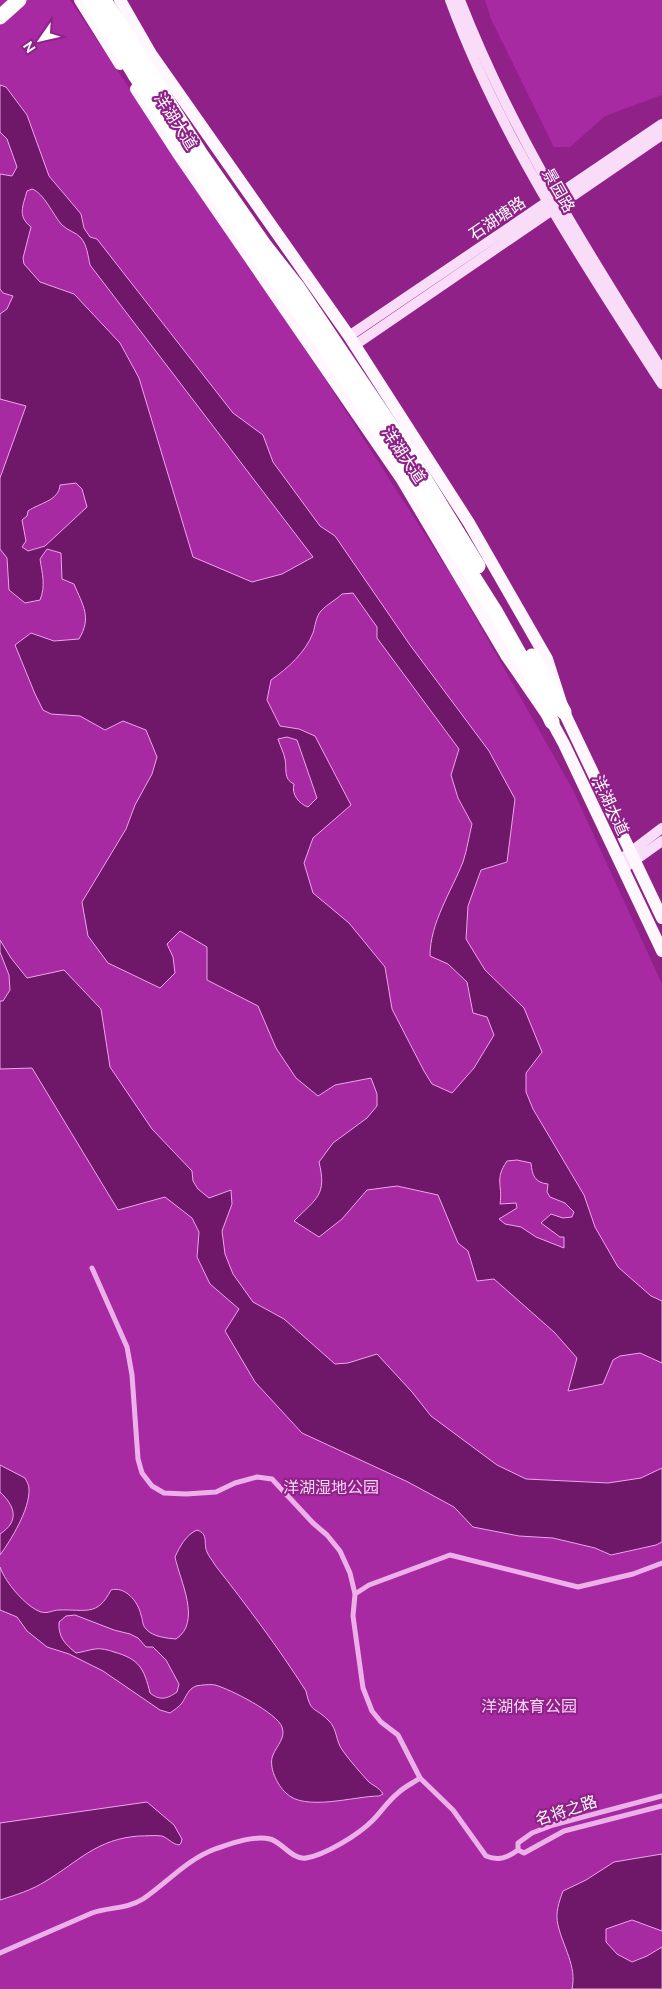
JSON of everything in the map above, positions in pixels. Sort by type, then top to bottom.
[{"type":"highway","points":[[0,17],[19,0]]},
{"type":"highway","points":[[90,0],[135,75],[226,210],[337,365],[499,608],[564,712]]},
{"type":"highway","points":[[104,0],[147,71],[211,168],[264,246],[298,288],[405,447],[499,608],[552,722]]},
{"type":"main road","name":"洋湖大道","points":[[80,0],[176,152],[401,478],[506,655],[552,722],[662,951]]},
{"type":"main road","name":"洋湖大道","points":[[120,0],[151,54],[352,340],[470,523],[547,659],[564,712],[662,918]]},
{"type":"main road","name":"景园路","points":[[450,0],[497,108],[554,203],[662,370]]},
{"type":"main road","name":"景园路","points":[[460,0],[509,110],[582,258],[662,384]]},
{"type":"main road","name":"石湖塘路","points":[[554,203],[662,124]]},
{"type":"main road","name":"石湖塘路","points":[[352,340],[554,203],[662,135]]},
{"type":"main road","points":[[621,864],[662,828]]},
{"type":"main road","points":[[632,856],[662,841]]},
{"type":"street","points":[[92,1268],[127,1347],[132,1375],[138,1459],[142,1473],[152,1486],[164,1493],[216,1492],[235,1483],[257,1478],[272,1479],[340,1551],[350,1573],[355,1594],[353,1616],[363,1688],[372,1711],[381,1722],[398,1735],[420,1778],[453,1810],[486,1856],[494,1859],[507,1858],[518,1850]]},
{"type":"street","points":[[355,1594],[369,1585],[450,1555],[578,1587],[633,1574],[662,1563]]},
{"type":"street","points":[[0,1953],[92,1913],[104,1909],[130,1906],[143,1899],[183,1867],[214,1850],[258,1837],[272,1839],[299,1858],[306,1858],[323,1852],[352,1836],[370,1822],[398,1792],[420,1778]]},
{"type":"street","name":"名将之路","points":[[662,1796],[571,1820],[532,1833],[518,1844],[518,1850],[524,1853],[564,1831],[662,1806]]},
{"type":"green space","name":"洋湖湿地公园","points":[[0,0],[70,0],[323,376],[453,578],[573,790],[662,984],[662,1989],[0,1989]]},
{"type":"green space","points":[[485,0],[662,0],[662,95],[605,116],[570,147],[554,147],[491,19]]},
{"type":"shaded area","points":[[0,85],[6,87],[27,115],[49,176],[81,214],[84,228],[90,237],[97,239],[233,413],[263,435],[273,462],[320,526],[335,536],[410,645],[489,751],[515,799],[507,862],[481,870],[468,906],[466,939],[485,970],[524,1008],[542,1052],[526,1073],[526,1092],[533,1109],[584,1195],[595,1227],[618,1267],[651,1296],[662,1301],[662,1363],[640,1353],[620,1356],[613,1360],[603,1384],[568,1391],[577,1358],[554,1332],[494,1279],[477,1281],[468,1251],[458,1243],[438,1195],[397,1186],[367,1190],[342,1219],[319,1237],[294,1221],[309,1207],[321,1189],[322,1182],[319,1162],[333,1143],[367,1118],[377,1106],[377,1094],[371,1078],[335,1085],[318,1096],[296,1078],[276,1048],[258,1006],[207,980],[207,947],[180,931],[167,944],[173,957],[175,973],[160,988],[108,963],[88,936],[82,902],[126,829],[135,805],[152,774],[157,757],[146,730],[123,721],[105,730],[80,716],[51,714],[43,710],[15,645],[31,633],[54,641],[79,639],[86,618],[74,584],[62,579],[61,553],[47,549],[40,559],[43,585],[40,600],[25,603],[9,590],[7,558],[0,549],[0,478],[26,406],[0,399],[0,314],[7,309],[13,296],[3,293],[0,289],[0,174],[12,176],[17,167],[7,139],[0,132]],"holes":[[[32,189],[36,191],[62,225],[81,238],[86,247],[90,265],[313,557],[282,574],[252,582],[193,557],[139,378],[120,343],[74,294],[40,282],[24,264],[23,258],[31,227],[24,219],[22,210],[27,191]],[[76,483],[82,489],[87,507],[45,546],[28,551],[22,547],[26,541],[22,520],[32,508],[56,495],[60,485]],[[353,593],[377,627],[377,638],[459,749],[451,775],[458,798],[472,824],[463,862],[433,932],[430,956],[448,964],[467,982],[473,1013],[487,1017],[494,1035],[474,1068],[452,1093],[432,1084],[392,1009],[385,967],[349,923],[313,893],[304,863],[313,838],[351,805],[315,736],[299,729],[280,726],[267,700],[271,680],[290,665],[301,653],[310,640],[319,613],[342,594]],[[287,737],[297,740],[317,798],[308,807],[299,801],[295,795],[294,784],[287,777],[284,757],[278,739]],[[517,1160],[531,1163],[535,1178],[540,1182],[548,1184],[547,1192],[550,1197],[565,1203],[574,1212],[572,1217],[563,1218],[551,1214],[541,1223],[560,1237],[564,1237],[564,1248],[536,1237],[521,1227],[505,1224],[499,1219],[517,1208],[516,1203],[500,1204],[500,1178],[507,1161]]]},
{"type":"shaded area","points":[[0,940],[27,978],[64,970],[101,1009],[110,1067],[152,1129],[192,1171],[193,1181],[198,1189],[209,1198],[231,1190],[232,1204],[222,1231],[225,1254],[233,1274],[253,1302],[284,1319],[335,1364],[348,1363],[377,1354],[431,1416],[497,1465],[526,1479],[608,1483],[641,1478],[662,1468],[662,1542],[611,1555],[595,1548],[553,1538],[519,1536],[473,1527],[454,1507],[408,1482],[302,1433],[255,1382],[225,1331],[239,1309],[210,1284],[197,1257],[199,1232],[192,1218],[165,1197],[118,1210],[32,1068],[0,1069],[0,1001],[3,1001],[10,990],[9,975],[0,952]]},
{"type":"shaded area","points":[[0,1465],[25,1478],[29,1489],[23,1515],[0,1555],[0,1534],[11,1524],[13,1513],[9,1503],[0,1492]]},
{"type":"shaded area","points":[[197,1530],[203,1534],[206,1549],[215,1565],[262,1627],[306,1691],[311,1707],[331,1724],[343,1751],[368,1781],[383,1794],[330,1802],[294,1799],[283,1790],[277,1780],[272,1764],[275,1751],[283,1735],[282,1727],[272,1715],[263,1709],[231,1691],[215,1685],[209,1685],[193,1687],[181,1704],[170,1713],[160,1710],[103,1671],[69,1654],[47,1647],[27,1631],[17,1617],[0,1610],[0,1567],[6,1580],[17,1593],[29,1605],[41,1612],[90,1610],[101,1604],[111,1590],[121,1590],[134,1600],[144,1626],[149,1632],[160,1637],[176,1639],[184,1632],[188,1622],[188,1612],[187,1601],[175,1557],[184,1541]],"holes":[[[75,1615],[138,1638],[146,1647],[153,1647],[166,1660],[179,1684],[177,1692],[164,1698],[154,1696],[150,1693],[143,1671],[135,1661],[122,1655],[99,1649],[76,1653],[63,1640],[59,1622],[66,1616]]]},
{"type":"shaded area","points":[[147,1802],[174,1825],[182,1839],[179,1845],[162,1836],[139,1836],[111,1841],[89,1852],[41,1884],[0,1900],[0,1823]]},
{"type":"shaded area","points":[[662,1854],[662,1931],[632,1920],[606,1929],[606,1942],[617,1954],[632,1962],[662,1947],[662,1989],[572,1989],[573,1972],[557,1921],[558,1908],[563,1891],[586,1880],[614,1862]]},
{"type":"park label","name":"洋湖体育公园","points":[[529,1706]]}]
